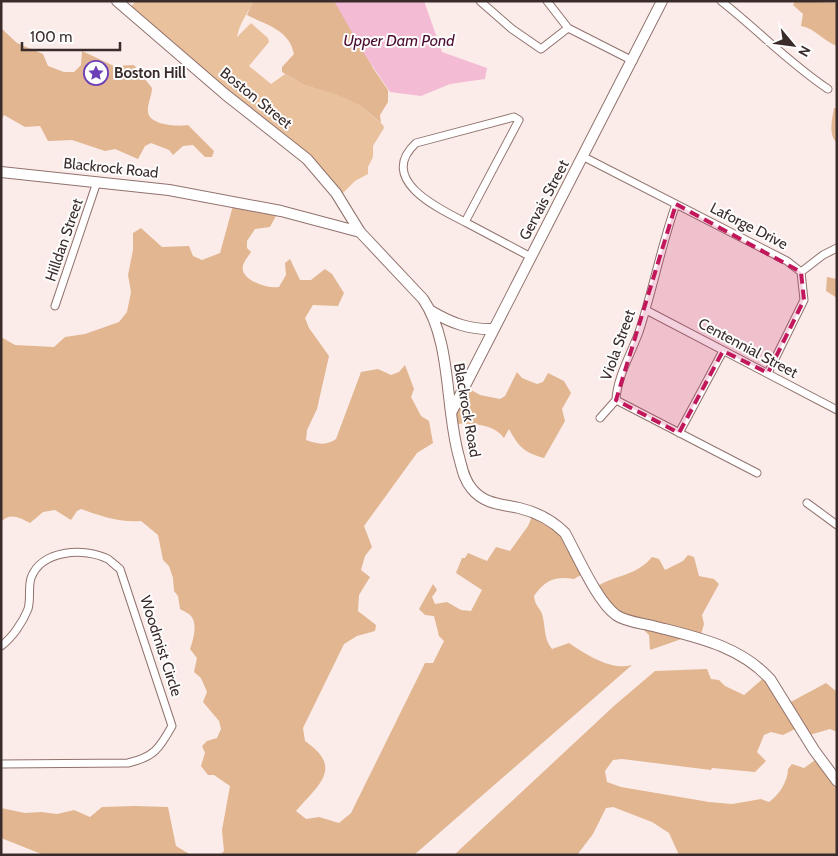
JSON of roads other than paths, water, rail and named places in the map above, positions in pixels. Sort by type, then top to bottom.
[{"type":"street","name":"Boston Street","points":[[117,1],[226,95],[307,159],[336,193],[360,232]]},
{"type":"street","points":[[480,1],[512,29],[541,49],[568,28]]},
{"type":"street","points":[[548,1],[568,28],[633,61]]},
{"type":"street","name":"Gervais Street","points":[[451,413],[633,61],[662,1]]},
{"type":"street","points":[[721,1],[751,24],[800,70],[828,89]]},
{"type":"street","points":[[465,222],[519,120],[514,117],[432,137],[416,143],[408,151],[403,162],[404,172],[409,183],[421,196],[465,222],[531,257]]},
{"type":"street","name":"Laforge Drive","points":[[584,156],[787,261],[801,272]]},
{"type":"street","name":"Blackrock Road","points":[[1,172],[161,189],[248,205],[360,232],[423,299],[431,311],[448,381],[455,443],[463,474],[471,488],[491,503],[530,512],[556,524],[565,534],[606,604],[617,616],[704,639],[738,654],[761,669],[770,679],[814,750],[837,781]]},
{"type":"street","name":"Hilldan Street","points":[[55,306],[97,182]]},
{"type":"street","name":"Viola Street","points":[[676,204],[665,236],[646,310],[629,360],[616,389],[616,400],[757,473]]},
{"type":"street","points":[[768,373],[804,300],[801,272],[823,255],[837,248]]},
{"type":"street","name":"Centennial Street","points":[[646,310],[837,410]]},
{"type":"street","points":[[431,311],[468,328],[494,329]]},
{"type":"street","points":[[679,433],[722,351]]},
{"type":"street","points":[[600,418],[616,400]]},
{"type":"street","points":[[808,503],[837,525]]},
{"type":"street","name":"Woodmist Circle","points":[[1,646],[10,640],[28,609],[31,578],[40,564],[51,557],[78,552],[108,559],[120,569],[172,726],[162,745],[151,755],[128,763],[1,764]]},
{"type":"water","name":"Upper Dam Pond","points":[[334,1],[424,1],[442,52],[487,68],[485,79],[450,84],[421,96],[390,92],[365,55]]},
{"type":"place","name":"Boston Hill","points":[[96,73]]}]
